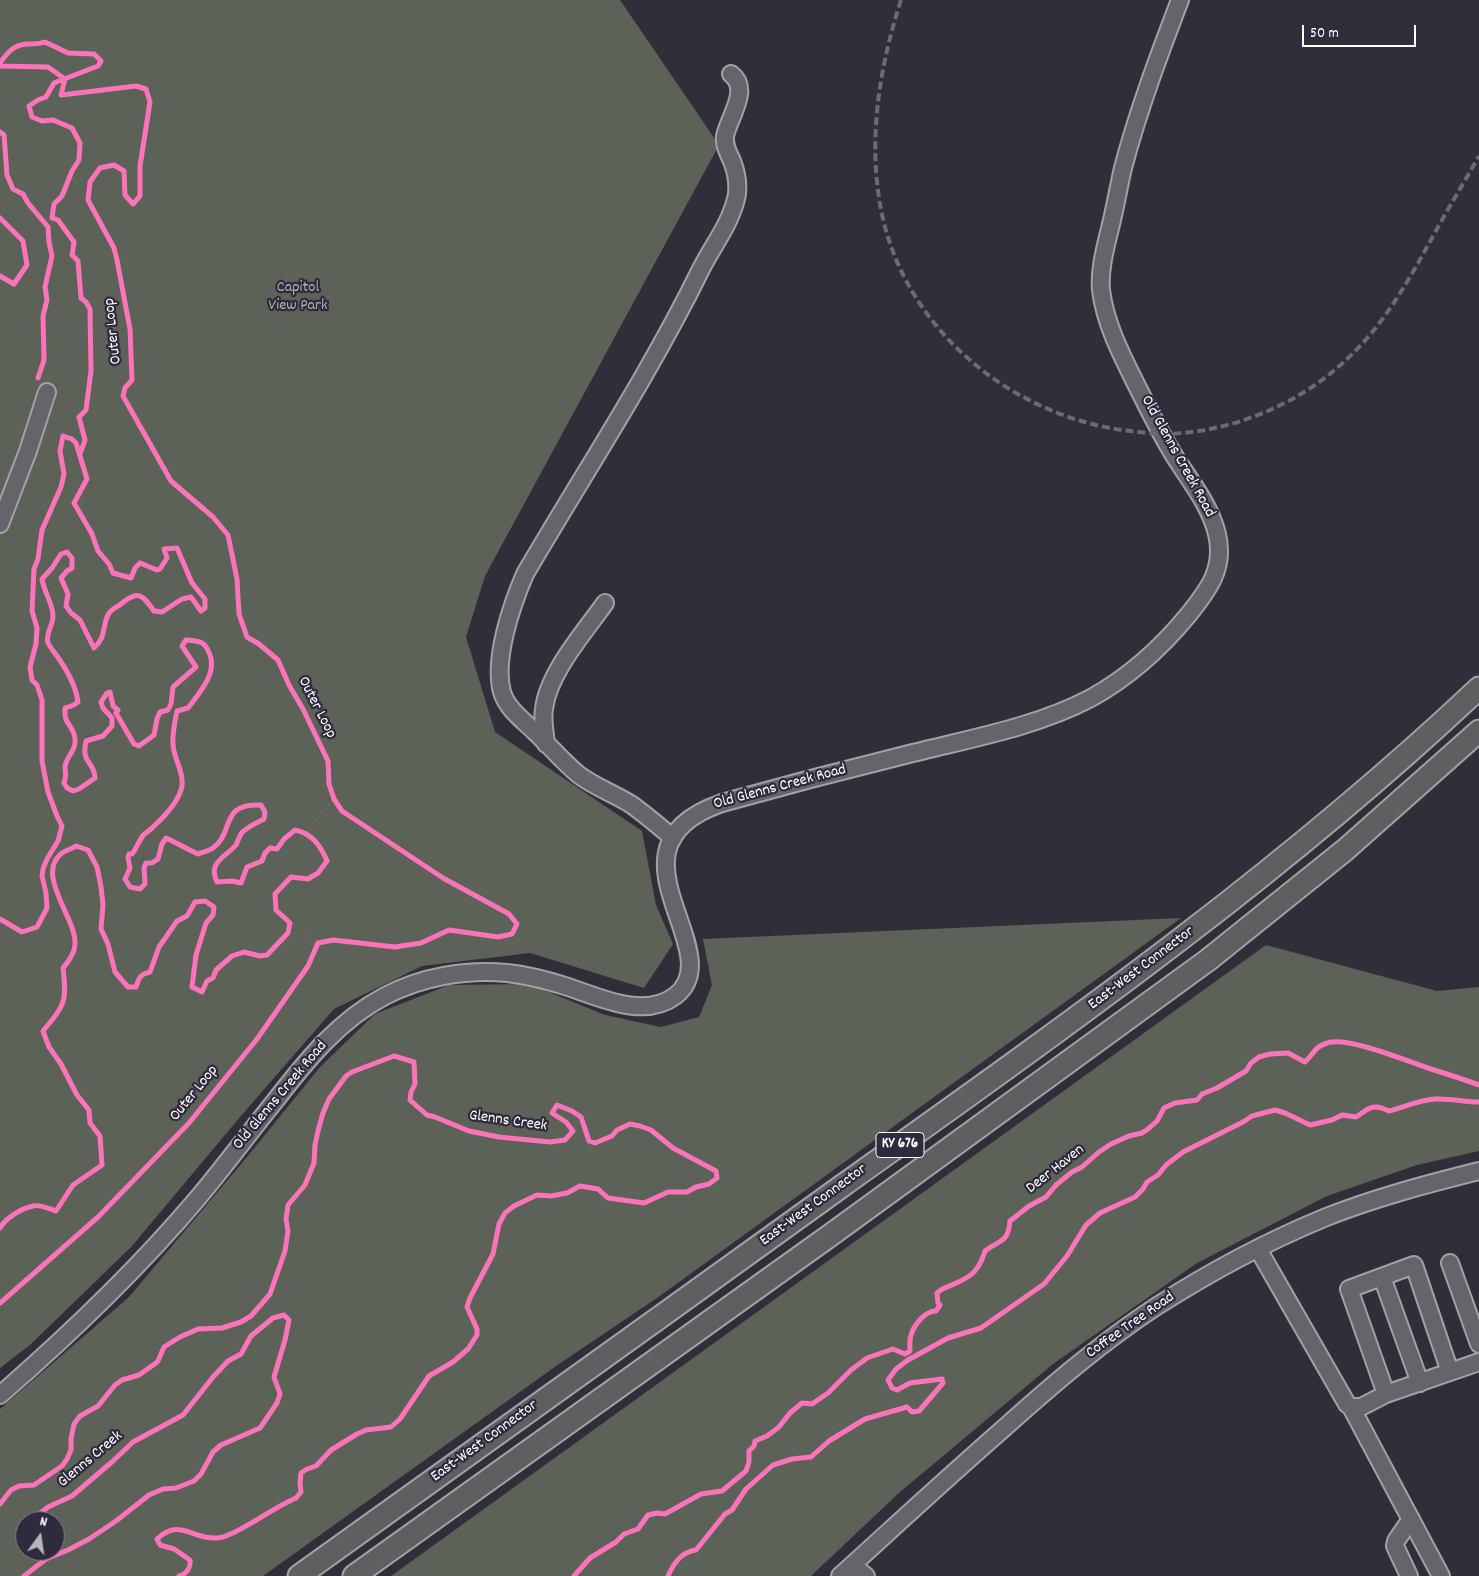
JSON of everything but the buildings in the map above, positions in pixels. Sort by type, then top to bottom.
[{"type":"main road","name":"East-West Connector","points":[[299,1576],[1024,1057],[1150,964],[1275,867],[1357,799],[1479,688]]},
{"type":"main road","name":"East-West Connector","points":[[354,1576],[840,1228],[1208,960],[1345,850],[1479,731]]},
{"type":"street","name":"Old Glenns Creek Road","points":[[0,1395],[77,1327],[151,1252],[308,1061],[357,1014],[385,996],[410,986],[439,977],[475,972],[528,976],[615,1002],[639,1006],[660,1004],[676,995],[686,982],[690,963],[684,931],[669,891],[665,874],[667,855],[674,838],[691,817],[722,803],[1008,729],[1049,716],[1080,703],[1108,687],[1144,661],[1181,624],[1211,584],[1219,558],[1218,542],[1213,521],[1202,499],[1161,434],[1126,364],[1106,316],[1101,282],[1102,265],[1123,170],[1148,83],[1180,0]]},
{"type":"street","points":[[674,838],[632,805],[578,774],[514,712],[505,699],[500,676],[506,631],[516,596],[526,574],[663,344],[734,205],[737,194],[736,175],[725,142],[739,91],[739,84],[736,77],[730,74]]},
{"type":"street","points":[[0,524],[28,451],[47,392]]},
{"type":"street","points":[[546,744],[544,710],[548,692],[557,672],[605,603]]},
{"type":"street","name":"Coffee Tree Road","points":[[840,1576],[1018,1415],[1087,1357],[1155,1307],[1258,1248],[1324,1218],[1402,1192],[1479,1172]]},
{"type":"street","points":[[1258,1248],[1345,1400],[1351,1407],[1441,1576]]},
{"type":"street","points":[[1450,1263],[1479,1344]]},
{"type":"street","points":[[1386,1394],[1349,1289],[1414,1265],[1450,1372]]},
{"type":"street","points":[[1382,1277],[1420,1383]]},
{"type":"street","points":[[1351,1407],[1361,1407],[1386,1394],[1479,1362]]},
{"type":"street","points":[[1409,1576],[1395,1546],[1396,1541],[1411,1519]]},
{"type":"street","points":[[852,1565],[866,1576]]},
{"type":"path","points":[[332,792],[338,805]]},
{"type":"path","points":[[311,837],[303,831],[334,799]]},
{"type":"path","points":[[283,917],[289,926],[318,943],[326,942]]},
{"type":"path","points":[[315,951],[318,943]]},
{"type":"green space","name":"Capitol View Park","points":[[0,0],[620,0],[719,145],[485,576],[466,637],[495,732],[642,831],[656,905],[673,944],[644,988],[530,953],[422,966],[334,1009],[132,1246],[30,1345],[0,1368]]},
{"type":"green space","points":[[1181,918],[657,1298],[556,1366],[263,1576],[0,1576],[0,1409],[129,1297],[320,1067],[375,1014],[449,985],[529,984],[605,1015],[661,1027],[699,1017],[712,985],[703,939]]},
{"type":"green space","points":[[1266,945],[1437,991],[1479,987],[1479,1151],[1417,1165],[1327,1196],[1197,1263],[1053,1364],[900,1492],[811,1576],[391,1576]]},
{"type":"railway","points":[[901,0],[886,54],[877,110],[875,139],[876,167],[884,223],[898,264],[918,301],[944,335],[975,364],[1010,389],[1048,409],[1088,423],[1153,434],[1202,431],[1261,414],[1298,396],[1315,385],[1355,351],[1386,314],[1412,274],[1479,156]]},
{"type":"cycle path","points":[[0,63],[9,52],[19,45],[45,42],[68,53],[94,54],[101,61],[98,66],[54,83],[46,97],[29,106],[32,117],[42,121],[53,120],[72,128],[80,143],[79,160],[72,171],[62,196],[54,204],[52,218],[58,220],[74,242],[72,255],[78,261],[81,298],[90,309],[91,371],[86,410],[79,417],[85,440],[80,454]]},
{"type":"cycle path","name":"Outer Loop","points":[[0,66],[48,67],[65,79],[61,95],[136,86],[146,89],[150,102],[140,166],[140,196],[133,204],[125,195],[124,171],[114,165],[100,168],[90,182],[88,200],[114,248],[130,329],[132,380],[125,388],[123,396],[171,481],[213,517],[228,535],[237,579],[239,614],[247,637],[259,644],[278,660],[328,761],[329,784],[334,799],[342,811],[443,878],[509,914],[517,924],[512,934],[498,937],[449,930],[421,943],[395,947],[333,940],[318,943],[308,966],[257,1039],[189,1123],[98,1217],[0,1303]]},
{"type":"cycle path","points":[[0,132],[4,135],[7,175],[13,189],[23,194],[48,227],[52,256],[45,287],[47,300],[43,316],[44,360],[38,378]]},
{"type":"cycle path","points":[[0,218],[23,241],[27,265],[14,284],[0,276]]},
{"type":"cycle path","points":[[0,919],[22,932],[37,927],[47,908],[42,876],[43,869],[58,841],[62,826],[48,792],[42,761],[42,700],[37,685],[32,680],[30,667],[36,644],[37,628],[32,611],[34,569],[38,559],[42,530],[61,487],[64,474],[60,451],[63,436],[72,439],[76,443],[87,479],[74,503],[92,534],[98,551],[109,564],[113,573],[131,578],[135,568],[140,563],[157,570],[160,569],[167,558],[164,549],[177,548],[192,583],[205,599],[205,608],[201,611],[191,597],[182,599],[162,612],[154,611],[143,598],[139,596],[132,597],[110,612],[105,622],[102,637],[94,648],[80,620],[66,606],[68,594],[61,578],[72,568],[72,558],[67,552],[61,554],[42,579],[53,611],[53,620],[47,640],[68,674],[78,702],[65,708],[66,720],[74,734],[75,740],[74,748],[65,767],[66,776],[64,783],[67,788],[73,791],[79,789],[95,778],[94,772],[86,759],[86,741],[103,736],[112,726],[112,718],[103,708],[101,702],[107,693],[110,692],[113,706],[118,710],[116,713],[134,744],[139,746],[154,735],[160,712],[168,710],[171,704],[173,687],[196,667],[182,646],[186,640],[198,641],[204,644],[212,662],[209,676],[202,690],[188,708],[177,711],[173,741],[182,776],[182,786],[178,798],[170,809],[143,836],[132,854],[129,854],[130,868],[125,879],[130,887],[140,889],[145,884],[144,868],[146,863],[152,863],[158,859],[162,844],[166,838],[198,854],[211,849],[220,841],[233,814],[239,809],[248,806],[261,805],[265,812],[264,819],[243,832],[236,845],[216,865],[214,869],[217,882],[232,881],[241,883],[247,867],[262,861],[265,853],[270,848],[277,849],[284,839],[295,830],[311,837],[322,850],[327,861],[318,873],[308,879],[291,877],[275,894],[276,910],[290,923],[288,933],[267,955],[260,956],[244,952],[232,956],[216,970],[213,978],[207,981],[202,992],[192,987],[196,955],[206,923],[213,915],[214,907],[205,901],[195,902],[187,916],[177,921],[159,947],[150,972],[140,977],[136,987],[128,987],[115,972],[108,944],[101,929],[103,905],[97,867],[88,850],[76,846],[62,853],[55,862],[52,873],[54,884],[74,934],[75,947],[63,968],[65,989],[63,1003],[43,1031],[49,1047],[61,1064],[77,1095],[89,1110],[90,1123],[100,1136],[102,1165],[73,1185],[56,1211],[39,1206],[28,1207],[10,1217],[0,1228]]},
{"type":"cycle path","name":"Deer Haven","points":[[574,1576],[590,1558],[616,1542],[624,1534],[638,1529],[648,1515],[665,1514],[701,1494],[722,1491],[746,1471],[749,1462],[749,1451],[754,1446],[755,1441],[767,1436],[779,1427],[790,1413],[802,1403],[812,1404],[828,1393],[851,1370],[867,1358],[893,1349],[905,1354],[910,1351],[910,1337],[915,1327],[924,1316],[936,1311],[940,1305],[937,1293],[974,1272],[978,1268],[985,1251],[1005,1237],[1010,1221],[1029,1206],[1046,1197],[1056,1185],[1072,1172],[1082,1167],[1099,1152],[1111,1144],[1148,1129],[1157,1121],[1164,1108],[1175,1103],[1197,1100],[1202,1094],[1217,1088],[1246,1071],[1251,1063],[1259,1057],[1288,1053],[1305,1062],[1319,1047],[1327,1043],[1337,1042],[1363,1046],[1479,1085]]},
{"type":"cycle path","name":"Glenns Creek","points":[[0,1504],[11,1490],[19,1486],[34,1485],[62,1466],[71,1450],[74,1424],[80,1416],[98,1406],[115,1385],[122,1380],[139,1375],[156,1363],[164,1347],[180,1337],[198,1329],[222,1328],[241,1322],[251,1316],[270,1294],[285,1251],[288,1231],[286,1219],[288,1205],[305,1185],[314,1163],[318,1131],[329,1099],[346,1076],[352,1072],[394,1056],[414,1062],[415,1084],[410,1100],[427,1115],[469,1131],[499,1137],[550,1142],[565,1140],[573,1131],[566,1122],[552,1113],[557,1105],[581,1117],[589,1141],[595,1143],[612,1136],[617,1130],[630,1124],[640,1126],[651,1130],[673,1148],[716,1171],[717,1178],[709,1184],[696,1187],[687,1192],[668,1192],[644,1203],[608,1198],[598,1189],[580,1186],[567,1193],[551,1196],[537,1195],[514,1206],[505,1213],[499,1224],[493,1254],[467,1307],[477,1329],[477,1335],[468,1349],[453,1362],[429,1376],[400,1419],[391,1427],[366,1430],[357,1434],[331,1450],[316,1466],[301,1473],[301,1492],[296,1498],[229,1535],[208,1538],[186,1531],[173,1530],[157,1539],[160,1545],[174,1549],[190,1560],[188,1570],[179,1576]]},
{"type":"cycle path","points":[[668,1576],[679,1559],[686,1553],[696,1550],[725,1514],[732,1510],[746,1489],[773,1465],[792,1459],[811,1457],[829,1441],[865,1419],[907,1407],[912,1412],[919,1411],[943,1383],[942,1379],[910,1383],[897,1390],[892,1388],[888,1380],[896,1369],[908,1360],[948,1338],[981,1328],[1044,1284],[1067,1256],[1086,1225],[1100,1213],[1135,1197],[1147,1182],[1158,1175],[1166,1165],[1183,1152],[1252,1116],[1275,1110],[1310,1125],[1332,1120],[1342,1115],[1356,1117],[1364,1111],[1375,1107],[1389,1111],[1417,1102],[1435,1099],[1479,1102]]},
{"type":"cycle path","name":"Glenns Creek","points":[[43,1511],[72,1496],[133,1442],[183,1415],[228,1361],[241,1354],[251,1336],[273,1318],[284,1315],[289,1320],[274,1377],[280,1394],[277,1403],[260,1428],[221,1445],[213,1452],[201,1474],[194,1481],[176,1488],[163,1489],[149,1495],[116,1521],[89,1539],[65,1551]]},
{"type":"cycle path","name":"Glenns Creek","points":[[24,1576],[43,1561]]}]
